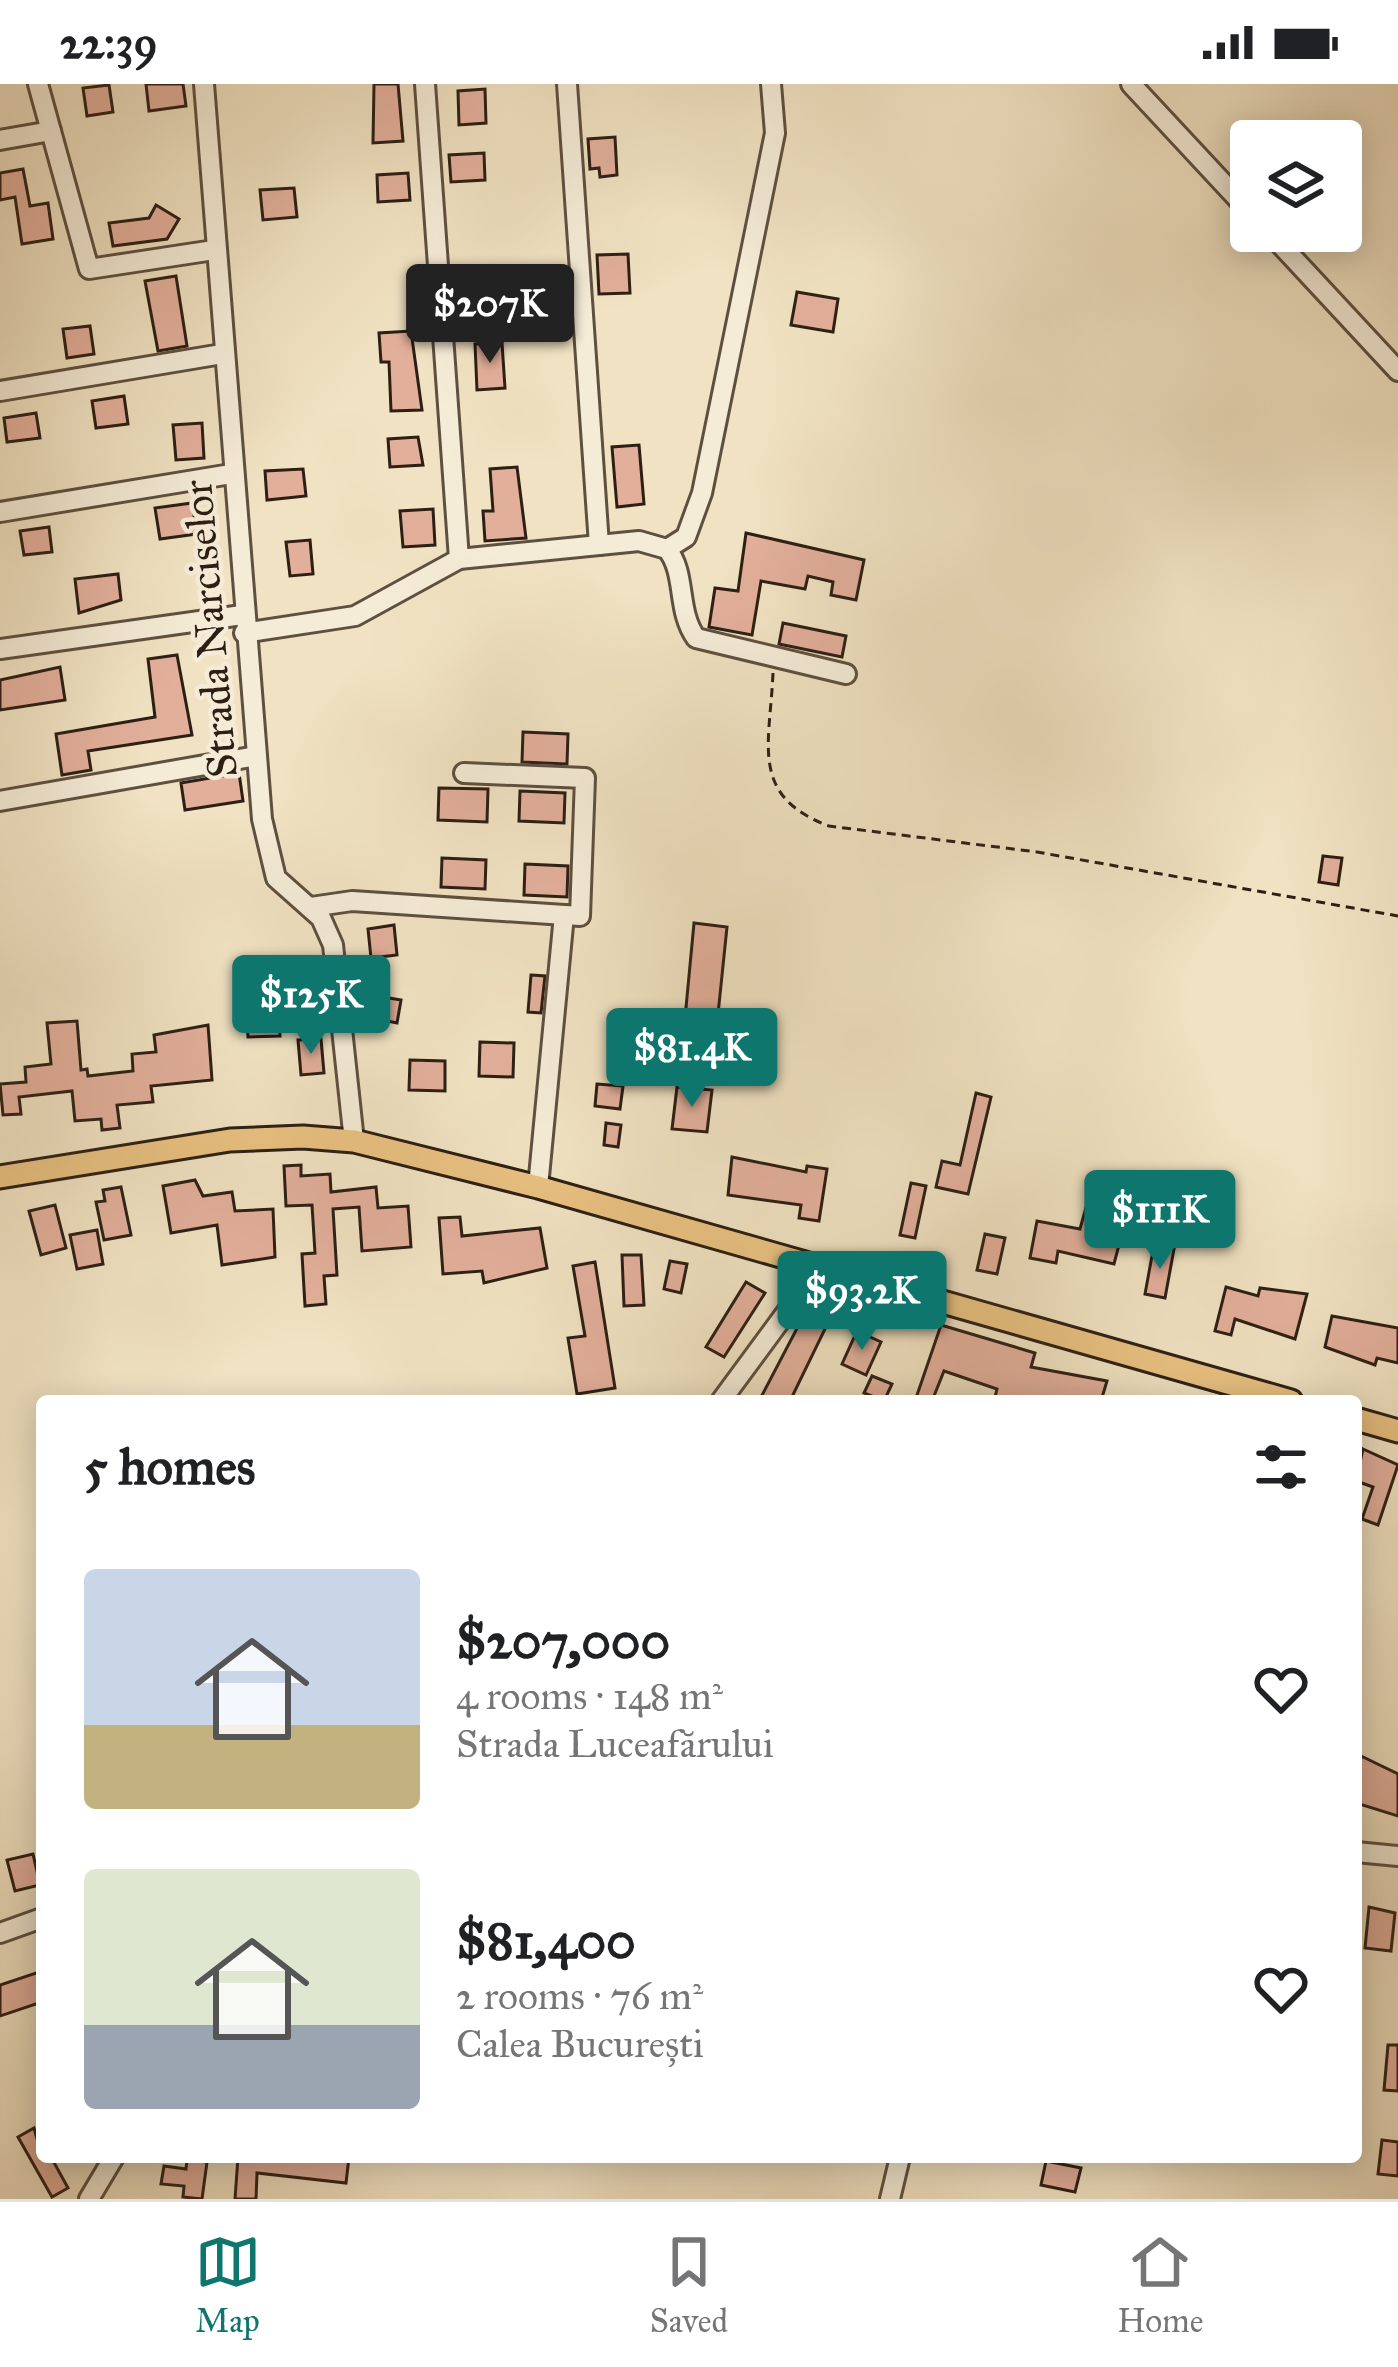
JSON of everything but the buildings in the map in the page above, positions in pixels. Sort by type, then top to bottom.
[{"type":"main road","points":[[0,1177],[230,1141],[303,1137],[354,1141],[538,1187],[1270,1395]]},
{"type":"main road","points":[[1362,1421],[1398,1431]]},
{"type":"street","points":[[38,84],[89,269],[214,250]]},
{"type":"street","name":"Strada Narciselor","points":[[204,84],[256,756],[276,878],[311,907],[333,945],[354,1141]]},
{"type":"street","points":[[424,84],[459,559]]},
{"type":"street","points":[[567,84],[599,545]]},
{"type":"street","points":[[0,649],[355,616],[459,559],[639,542],[668,549],[686,537],[702,493],[776,133],[771,84]]},
{"type":"street","points":[[1131,84],[1230,190]]},
{"type":"street","points":[[0,140],[51,131]]},
{"type":"street","points":[[1288,252],[1398,371]]},
{"type":"street","points":[[0,391],[222,354]]},
{"type":"street","points":[[0,512],[232,474]]},
{"type":"street","points":[[668,549],[678,570],[684,621],[696,638],[846,674]]},
{"type":"street","points":[[0,801],[256,756]]},
{"type":"street","points":[[311,907],[352,901],[580,916],[586,778],[464,773]]},
{"type":"street","points":[[538,1187],[564,915]]},
{"type":"street","points":[[725,1395],[819,1268]]},
{"type":"street","points":[[1362,1853],[1398,1856]]},
{"type":"street","points":[[0,1933],[36,1920]]},
{"type":"street","points":[[89,2199],[110,2163]]},
{"type":"street","points":[[890,2199],[899,2163]]},
{"type":"path","points":[[773,659],[769,769],[785,804],[805,817],[829,826],[1037,852],[1398,916]]}]
